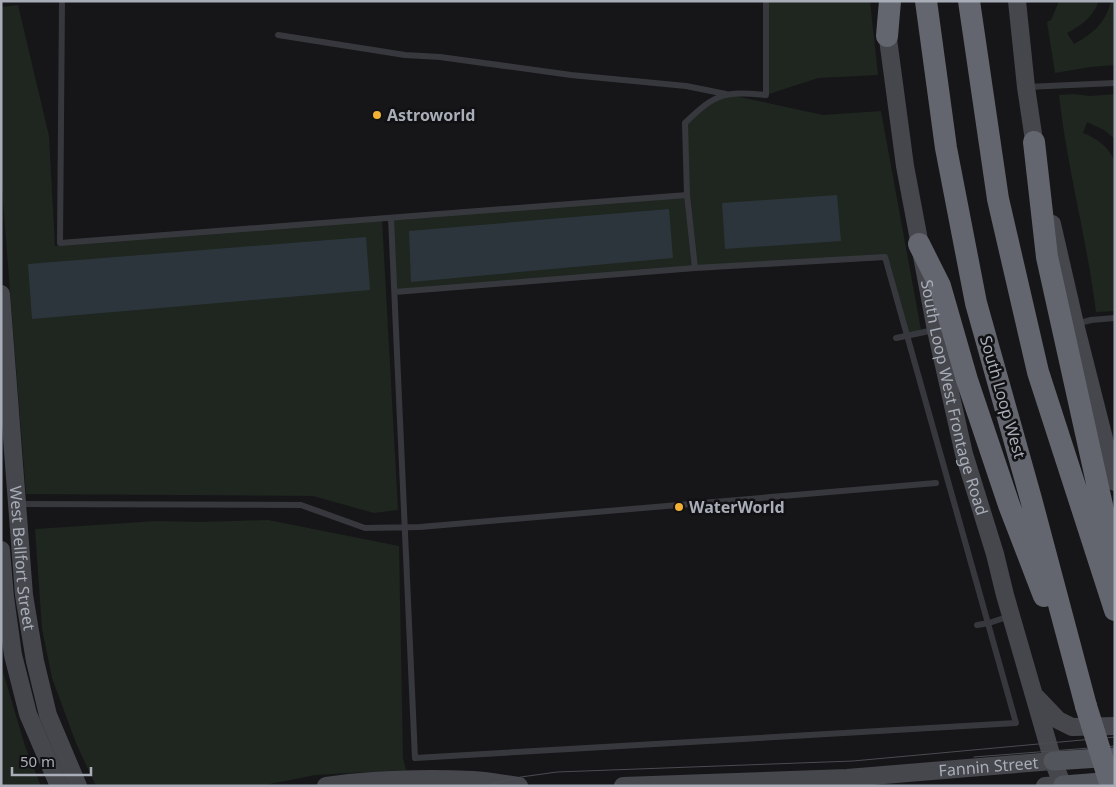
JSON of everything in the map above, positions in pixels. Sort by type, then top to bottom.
[{"type":"highway","points":[[887,36],[890,1]]},
{"type":"highway","name":"South Loop West","points":[[926,1],[946,148],[976,303],[1031,498],[1086,706],[1111,786]]},
{"type":"highway","points":[[969,1],[998,199],[1038,372],[1115,610]]},
{"type":"highway","points":[[1034,142],[1049,266],[1115,564]]},
{"type":"highway","points":[[919,244],[940,286],[967,380],[1009,505],[1086,706]]},
{"type":"main road","name":"South Loop West Frontage Road","points":[[884,1],[905,166],[936,330],[964,454],[995,554],[1053,761],[1057,785]]},
{"type":"main road","points":[[1017,1],[1034,142],[1075,324],[1115,482]]},
{"type":"main road","name":"West Bellfort Street","points":[[1,294],[24,595],[34,662],[48,715],[78,786]]},
{"type":"main road","name":"West Bellfort Street","points":[[1,550],[13,654],[21,689],[28,714],[59,786]]},
{"type":"main road","points":[[1034,696],[1058,720],[1072,727],[1115,726]]},
{"type":"main road","name":"Fannin Street","points":[[623,786],[846,778],[1115,757]]},
{"type":"main road","points":[[326,786],[364,782],[472,780],[519,786]]},
{"type":"main road","points":[[1057,785],[1115,781]]},
{"type":"lane","points":[[62,1],[60,243],[687,195]]},
{"type":"lane","points":[[278,35],[405,54],[581,76],[686,86],[726,94],[766,95],[766,1]]},
{"type":"lane","points":[[1026,86],[1115,83]]},
{"type":"lane","points":[[695,268],[687,195],[685,123],[702,107],[726,94]]},
{"type":"lane","points":[[391,218],[415,758],[1016,723],[885,256],[695,268],[395,292]]},
{"type":"lane","points":[[1075,324],[1091,320],[1115,318]]},
{"type":"lane","points":[[896,338],[936,330]]},
{"type":"lane","points":[[17,504],[302,505],[365,528],[406,527],[936,482]]},
{"type":"lane","points":[[976,625],[1011,616]]},
{"type":"shaded area","points":[[766,1],[870,1],[878,75],[818,78],[766,95]]},
{"type":"shaded area","points":[[1059,1],[1099,1],[1086,20],[1067,33],[1074,44],[1098,27],[1106,15],[1111,1],[1115,1],[1115,65],[1055,73],[1047,22],[1051,20]]},
{"type":"shaded area","points":[[18,5],[49,136],[55,246],[382,219],[398,510],[374,513],[313,496],[26,494],[1,176],[1,7]]},
{"type":"shaded area","points":[[726,94],[823,115],[881,111],[921,330],[906,335],[885,257],[395,292],[391,218],[687,195],[685,123]]},
{"type":"shaded area","points":[[1115,94],[1115,139],[1104,130],[1087,122],[1083,133],[1102,144],[1110,152],[1115,162],[1115,311],[1096,312],[1059,95],[1090,96]]},
{"type":"shaded area","points":[[837,195],[841,241],[725,249],[722,203]]},
{"type":"shaded area","points":[[669,209],[673,258],[411,282],[409,231]]},
{"type":"shaded area","points":[[366,237],[370,290],[32,319],[28,264]]},
{"type":"shaded area","points":[[268,520],[399,546],[403,758],[406,770],[315,775],[260,786],[96,786],[76,743],[52,678],[42,629],[35,529],[157,521]]},
{"type":"shaded area","points":[[1,665],[25,746],[41,786],[1,786]]},
{"type":"tram line","points":[[484,786],[521,777],[557,772],[853,761],[1115,737]]},
{"type":"tram line","points":[[974,757],[1115,746]]},
{"type":"place","name":"Astroworld","points":[[377,115]]},
{"type":"place","name":"WaterWorld","points":[[679,507]]}]
